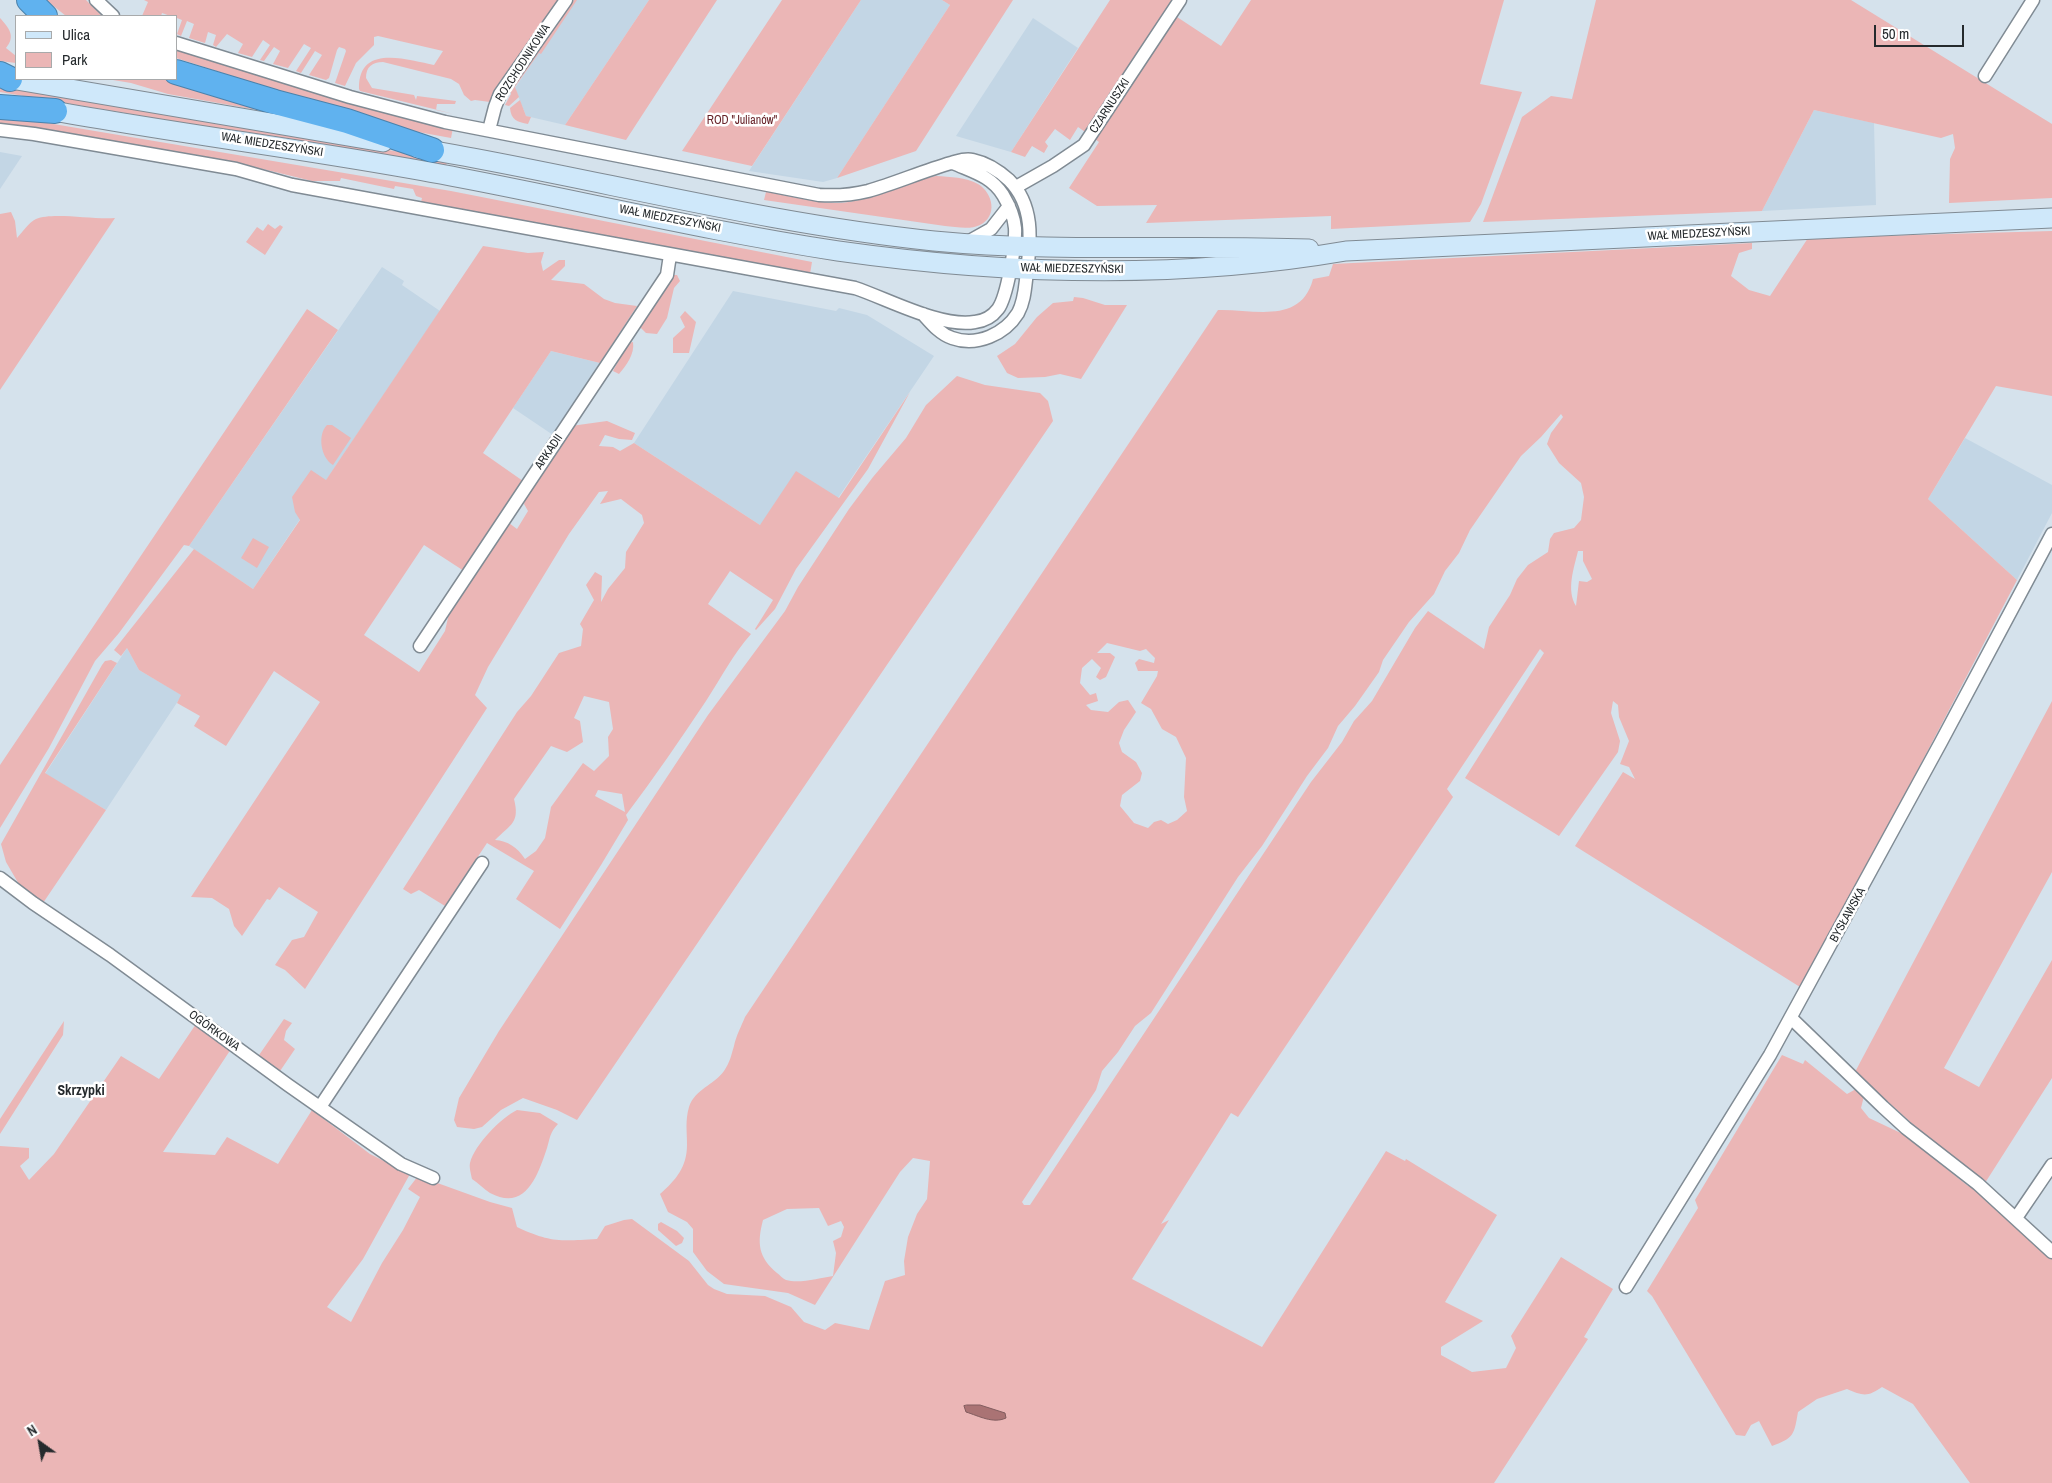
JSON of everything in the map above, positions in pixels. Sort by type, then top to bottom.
[{"type":"highway","points":[[30,0],[44,15]]},
{"type":"highway","points":[[178,73],[346,121],[432,150]]},
{"type":"highway","points":[[0,107],[55,111]]},
{"type":"main road","name":"WAŁ MIEDZESZYŃSKI","points":[[26,80],[432,150],[804,223],[872,234],[964,244],[1130,249],[1249,247],[1346,251],[2052,218]]},
{"type":"main road","name":"WAŁ MIEDZESZYŃSKI","points":[[0,100],[55,111],[418,170],[798,244],[911,260],[1019,269],[1116,271],[1214,268],[1295,260],[1346,251]]},
{"type":"street","points":[[96,0],[113,15]]},
{"type":"street","name":"ROZCHODNIKOWA","points":[[489,130],[500,94],[566,0]]},
{"type":"street","name":"CZARNUSZKI","points":[[1016,187],[1061,162],[1084,145],[1180,0]]},
{"type":"street","points":[[1985,76],[2034,0]]},
{"type":"street","points":[[178,44],[350,97],[445,122],[777,188],[831,195],[868,191],[918,172],[953,163],[961,159],[982,162],[1004,175],[1016,187],[1022,197],[1029,219],[1019,269],[1024,296],[1019,311],[1007,326],[993,336],[968,341],[952,338],[937,329],[923,314]]},
{"type":"street","points":[[0,130],[236,169],[292,185],[855,288],[923,314],[968,323],[991,317],[1002,302],[1019,269],[1022,247],[1009,206],[1003,195],[983,175],[953,163]]},
{"type":"street","points":[[964,244],[990,228],[1009,206]]},
{"type":"street","name":"ARKADII","points":[[420,646],[667,275],[670,255]]},
{"type":"street","name":"BYSŁAWSKA","points":[[1626,1287],[1791,1018],[2052,534]]},
{"type":"street","points":[[320,1107],[482,863]]},
{"type":"street","name":"OGÓRKOWA","points":[[0,878],[407,1168],[433,1178]]},
{"type":"street","points":[[1791,1018],[1906,1128],[1958,1168],[2051,1251]]},
{"type":"street","points":[[2016,1218],[2052,1165]]},
{"type":"shaded area","points":[[574,0],[649,0],[565,125],[526,116],[515,88]]},
{"type":"shaded area","points":[[861,0],[942,0],[950,5],[837,178],[823,182],[749,171]]},
{"type":"shaded area","points":[[1033,18],[1078,48],[1011,152],[956,136]]},
{"type":"shaded area","points":[[1814,110],[1874,123],[1876,205],[1762,211]]},
{"type":"shaded area","points":[[0,152],[22,156],[0,189]]},
{"type":"shaded area","points":[[382,267],[404,281],[402,285],[440,311],[253,589],[189,546]]},
{"type":"shaded area","points":[[733,291],[836,311],[839,308],[867,315],[934,356],[838,498],[760,525],[634,443]]},
{"type":"shaded area","points":[[551,351],[600,363],[553,435],[513,408]]},
{"type":"shaded area","points":[[1965,438],[2052,485],[2052,513],[2017,580],[1928,499]]},
{"type":"shaded area","points":[[127,648],[139,670],[182,695],[106,810],[45,774]]},
{"type":"shaded area","points":[[980,1405],[1005,1413],[1006,1418],[991,1420],[966,1412],[964,1406]]},
{"type":"green space","points":[[46,0],[86,0],[101,15],[65,15]]},
{"type":"green space","points":[[144,0],[560,0],[490,102],[471,101],[464,95],[459,84],[451,79],[383,62],[373,64],[368,68],[366,78],[372,88],[414,95],[416,100],[417,96],[456,101],[455,104],[437,104],[436,110],[360,91],[359,89],[361,75],[367,65],[375,60],[399,58],[434,65],[443,51],[378,36],[374,37],[374,45],[356,63],[345,86],[335,83],[346,51],[345,49],[339,47],[337,50],[329,78],[326,80],[309,75],[322,55],[315,51],[301,73],[296,71],[311,48],[304,44],[288,68],[273,64],[280,51],[274,47],[264,61],[260,60],[270,45],[263,40],[252,57],[238,53],[243,44],[227,34],[216,47],[213,45],[216,35],[208,32],[205,43],[189,38],[194,24],[187,21],[181,36],[178,34],[178,31],[182,20],[178,19],[178,15],[162,13],[161,15],[142,15],[148,2]]},
{"type":"green space","points":[[574,0],[577,0],[541,54],[539,53],[515,87],[519,97],[509,106],[505,105],[511,94],[510,90],[552,26],[561,19]]},
{"type":"green space","points":[[649,0],[717,0],[626,140],[565,125]]},
{"type":"green space","name":"ROD \"Julianów\"","points":[[782,0],[861,0],[752,166],[682,151]]},
{"type":"green space","points":[[942,0],[1013,0],[916,151],[837,178],[950,5]]},
{"type":"green space","points":[[1110,0],[1175,0],[1088,134],[1078,127],[1070,140],[1055,129],[1045,142],[1048,146],[1044,153],[1032,146],[1025,157],[1011,152]]},
{"type":"green space","points":[[1251,0],[1504,0],[1480,84],[1522,92],[1481,204],[1470,222],[1331,229],[1331,216],[1146,223],[1157,205],[1097,206],[1069,188],[1099,142],[1095,139],[1174,15],[1221,46]]},
{"type":"green space","points":[[1596,0],[1851,0],[2052,124],[2052,198],[1949,203],[1950,159],[1955,148],[1953,134],[1941,138],[1814,110],[1762,211],[1483,222],[1522,117],[1551,96],[1572,99]]},
{"type":"green space","points":[[0,18],[10,32],[11,40],[6,48],[15,55],[15,63],[0,61]]},
{"type":"green space","points":[[178,50],[379,111],[453,128],[451,138],[391,127],[178,59]]},
{"type":"green space","points":[[113,80],[167,80],[285,115],[168,94],[131,83]]},
{"type":"green space","points":[[0,84],[447,160],[446,167],[0,92]]},
{"type":"green space","points":[[520,100],[526,116],[531,117],[528,124],[515,120],[511,112],[510,108]]},
{"type":"green space","points":[[0,115],[451,191],[812,262],[810,274],[421,202],[422,198],[416,196],[413,189],[395,186],[394,189],[341,178],[340,181],[312,181],[226,160],[0,123]]},
{"type":"green space","points":[[936,176],[968,180],[983,188],[990,199],[991,205],[986,221],[976,227],[945,226],[764,200],[766,192],[821,202],[852,202]]},
{"type":"green space","points":[[11,212],[15,221],[17,238],[31,223],[43,217],[115,218],[0,390],[0,214]]},
{"type":"green space","points":[[268,224],[275,229],[280,225],[283,227],[265,255],[246,242],[257,227],[263,231]]},
{"type":"green space","points":[[2052,231],[2052,396],[1996,386],[1928,499],[2017,580],[1859,882],[1800,987],[1575,846],[1623,772],[1635,779],[1629,767],[1620,764],[1629,741],[1619,717],[1618,705],[1613,701],[1611,713],[1620,741],[1618,752],[1559,836],[1465,778],[1544,653],[1540,649],[1447,789],[1453,797],[1238,1117],[1231,1113],[1161,1224],[1169,1220],[1132,1279],[1262,1347],[1386,1151],[1405,1161],[1406,1159],[1497,1215],[1445,1302],[1483,1321],[1441,1347],[1441,1355],[1472,1372],[1506,1368],[1516,1348],[1511,1336],[1561,1257],[1613,1289],[1584,1337],[1588,1339],[1494,1483],[0,1483],[0,1146],[29,1148],[29,1158],[20,1166],[29,1180],[54,1154],[121,1056],[159,1079],[198,1021],[233,1046],[163,1152],[215,1155],[227,1137],[278,1164],[312,1110],[370,1154],[410,1174],[363,1259],[327,1307],[351,1322],[420,1197],[408,1189],[418,1176],[512,1208],[517,1227],[539,1236],[556,1240],[597,1239],[605,1226],[632,1219],[689,1261],[708,1285],[714,1289],[727,1294],[765,1296],[791,1307],[804,1322],[825,1330],[835,1323],[869,1330],[885,1281],[905,1275],[904,1261],[908,1237],[917,1214],[927,1199],[930,1161],[913,1158],[900,1172],[815,1305],[788,1293],[724,1284],[707,1271],[693,1252],[693,1229],[687,1222],[668,1212],[660,1194],[676,1178],[685,1160],[689,1107],[700,1091],[724,1071],[745,1017],[1218,310],[1261,312],[1287,309],[1298,303],[1307,293],[1313,279],[1329,276],[1333,264],[1752,243],[1752,249],[1739,253],[1731,276],[1749,290],[1770,296],[1808,238]],"holes":[[[1561,414],[1563,417],[1551,433],[1547,444],[1559,463],[1581,483],[1584,497],[1581,520],[1574,528],[1554,533],[1550,539],[1548,552],[1528,565],[1517,579],[1510,595],[1489,627],[1484,649],[1428,611],[1415,628],[1372,701],[1354,721],[1342,742],[1311,782],[1030,1205],[1024,1205],[1022,1202],[1096,1090],[1102,1071],[1118,1052],[1135,1026],[1151,1013],[1238,877],[1262,846],[1307,776],[1328,748],[1338,726],[1379,672],[1383,660],[1409,622],[1434,594],[1445,571],[1459,553],[1470,530],[1521,456]],[[1578,551],[1583,551],[1583,561],[1592,579],[1587,582],[1579,581],[1576,606],[1571,586]],[[1107,643],[1140,651],[1146,649],[1155,658],[1154,663],[1139,659],[1135,663],[1138,671],[1158,671],[1141,703],[1151,709],[1162,729],[1176,737],[1186,758],[1184,797],[1187,811],[1177,820],[1168,824],[1161,820],[1154,822],[1148,828],[1134,823],[1120,806],[1122,795],[1140,781],[1142,773],[1136,762],[1122,752],[1119,743],[1124,730],[1136,712],[1128,700],[1119,702],[1108,712],[1091,710],[1086,705],[1098,701],[1096,693],[1090,695],[1080,683],[1082,668],[1092,659],[1101,668],[1096,677],[1100,680],[1106,677],[1115,657],[1110,653],[1097,653]],[[819,1208],[828,1226],[841,1221],[844,1227],[841,1237],[833,1241],[836,1253],[833,1276],[803,1281],[786,1280],[766,1261],[760,1243],[763,1220],[787,1209]]]},
{"type":"green space","points":[[483,246],[528,253],[544,252],[541,262],[543,271],[559,260],[565,260],[565,266],[551,280],[584,284],[604,299],[615,303],[637,306],[600,363],[551,351],[483,453],[523,481],[464,571],[424,545],[364,635],[419,672],[445,631],[450,609],[509,523],[517,529],[528,511],[524,504],[527,492],[571,426],[607,421],[635,433],[632,440],[605,435],[599,446],[613,447],[620,451],[634,443],[760,525],[796,471],[839,498],[910,392],[868,469],[796,569],[775,609],[756,630],[773,600],[730,571],[708,604],[751,634],[733,658],[677,744],[626,815],[628,820],[560,929],[516,899],[534,871],[487,843],[445,906],[419,890],[411,894],[403,889],[517,712],[531,696],[559,653],[581,646],[583,629],[580,624],[594,600],[586,585],[595,572],[602,576],[601,602],[608,589],[625,568],[626,552],[644,523],[642,515],[621,499],[600,504],[608,491],[599,492],[569,534],[488,667],[475,695],[487,708],[305,989],[285,970],[275,965],[292,940],[304,937],[318,912],[279,887],[270,900],[267,899],[242,936],[234,926],[229,909],[212,898],[191,897],[320,702],[274,671],[226,746],[194,726],[200,716],[177,703],[181,695],[139,670],[127,648],[121,656],[114,650],[194,549],[253,589],[300,520],[295,512],[292,497],[311,470],[326,480]],"holes":[[[584,696],[609,702],[613,729],[608,737],[609,756],[594,771],[583,763],[551,807],[545,838],[536,851],[525,859],[512,845],[495,840],[513,822],[516,813],[514,799],[551,746],[567,752],[583,742],[580,721],[574,718]],[[598,790],[622,794],[625,812],[595,796]]]},
{"type":"green space","points":[[671,275],[677,275],[680,281],[674,288],[667,318],[657,334],[646,333],[640,327]]},
{"type":"green space","points":[[1074,297],[1105,305],[1127,305],[1081,379],[1060,374],[1045,377],[1018,378],[1007,373],[997,356],[1015,344],[1037,317],[1053,303],[1073,301]]},
{"type":"green space","points":[[307,309],[338,330],[189,546],[184,545],[119,633],[95,661],[49,748],[0,828],[0,765]]},
{"type":"green space","points":[[685,311],[696,322],[689,353],[673,353],[673,338],[685,327],[680,317]]},
{"type":"green space","points":[[633,342],[631,355],[624,367],[619,374],[613,371],[628,343]]},
{"type":"green space","points":[[957,376],[985,385],[1040,393],[1048,401],[1053,421],[577,1120],[557,1110],[523,1098],[501,1110],[482,1127],[474,1129],[457,1127],[454,1120],[459,1098],[499,1031],[708,715],[785,611],[798,587],[849,509],[906,438],[926,405]]},
{"type":"green space","points":[[327,425],[332,425],[351,438],[333,465],[323,452],[321,440]]},
{"type":"green space","points":[[253,538],[269,547],[257,568],[241,558]]},
{"type":"green space","points":[[111,660],[117,663],[45,773],[106,810],[43,903],[20,886],[6,862],[1,844],[102,665],[105,661]]},
{"type":"green space","points":[[2052,701],[2052,872],[1944,1068],[1979,1087],[2052,960],[2052,1078],[1985,1183],[1928,1138],[1855,1072]]},
{"type":"green space","points":[[284,1019],[292,1023],[286,1031],[284,1040],[295,1049],[278,1074],[257,1058]]},
{"type":"green space","points":[[64,1021],[63,1035],[0,1134],[0,1119]]},
{"type":"green space","points":[[1782,1055],[1803,1064],[1805,1060],[1847,1094],[1856,1089],[1864,1096],[1861,1108],[1869,1118],[1905,1135],[1968,1186],[1971,1182],[2052,1257],[2052,1483],[1970,1483],[1913,1404],[1882,1387],[1869,1394],[1861,1394],[1847,1389],[1817,1399],[1798,1412],[1792,1435],[1785,1441],[1772,1446],[1759,1421],[1751,1425],[1745,1436],[1736,1435],[1652,1296],[1647,1291],[1698,1208],[1695,1200]]},
{"type":"green space","points":[[517,1110],[540,1113],[558,1124],[552,1132],[535,1179],[529,1188],[513,1198],[502,1198],[490,1193],[472,1179],[470,1163],[477,1148],[489,1132]]},
{"type":"green space","points":[[661,1222],[677,1231],[684,1238],[682,1243],[676,1246],[658,1230],[658,1224]]},
{"type":"district","name":"Skrzypki","points":[[81,1091]]}]
